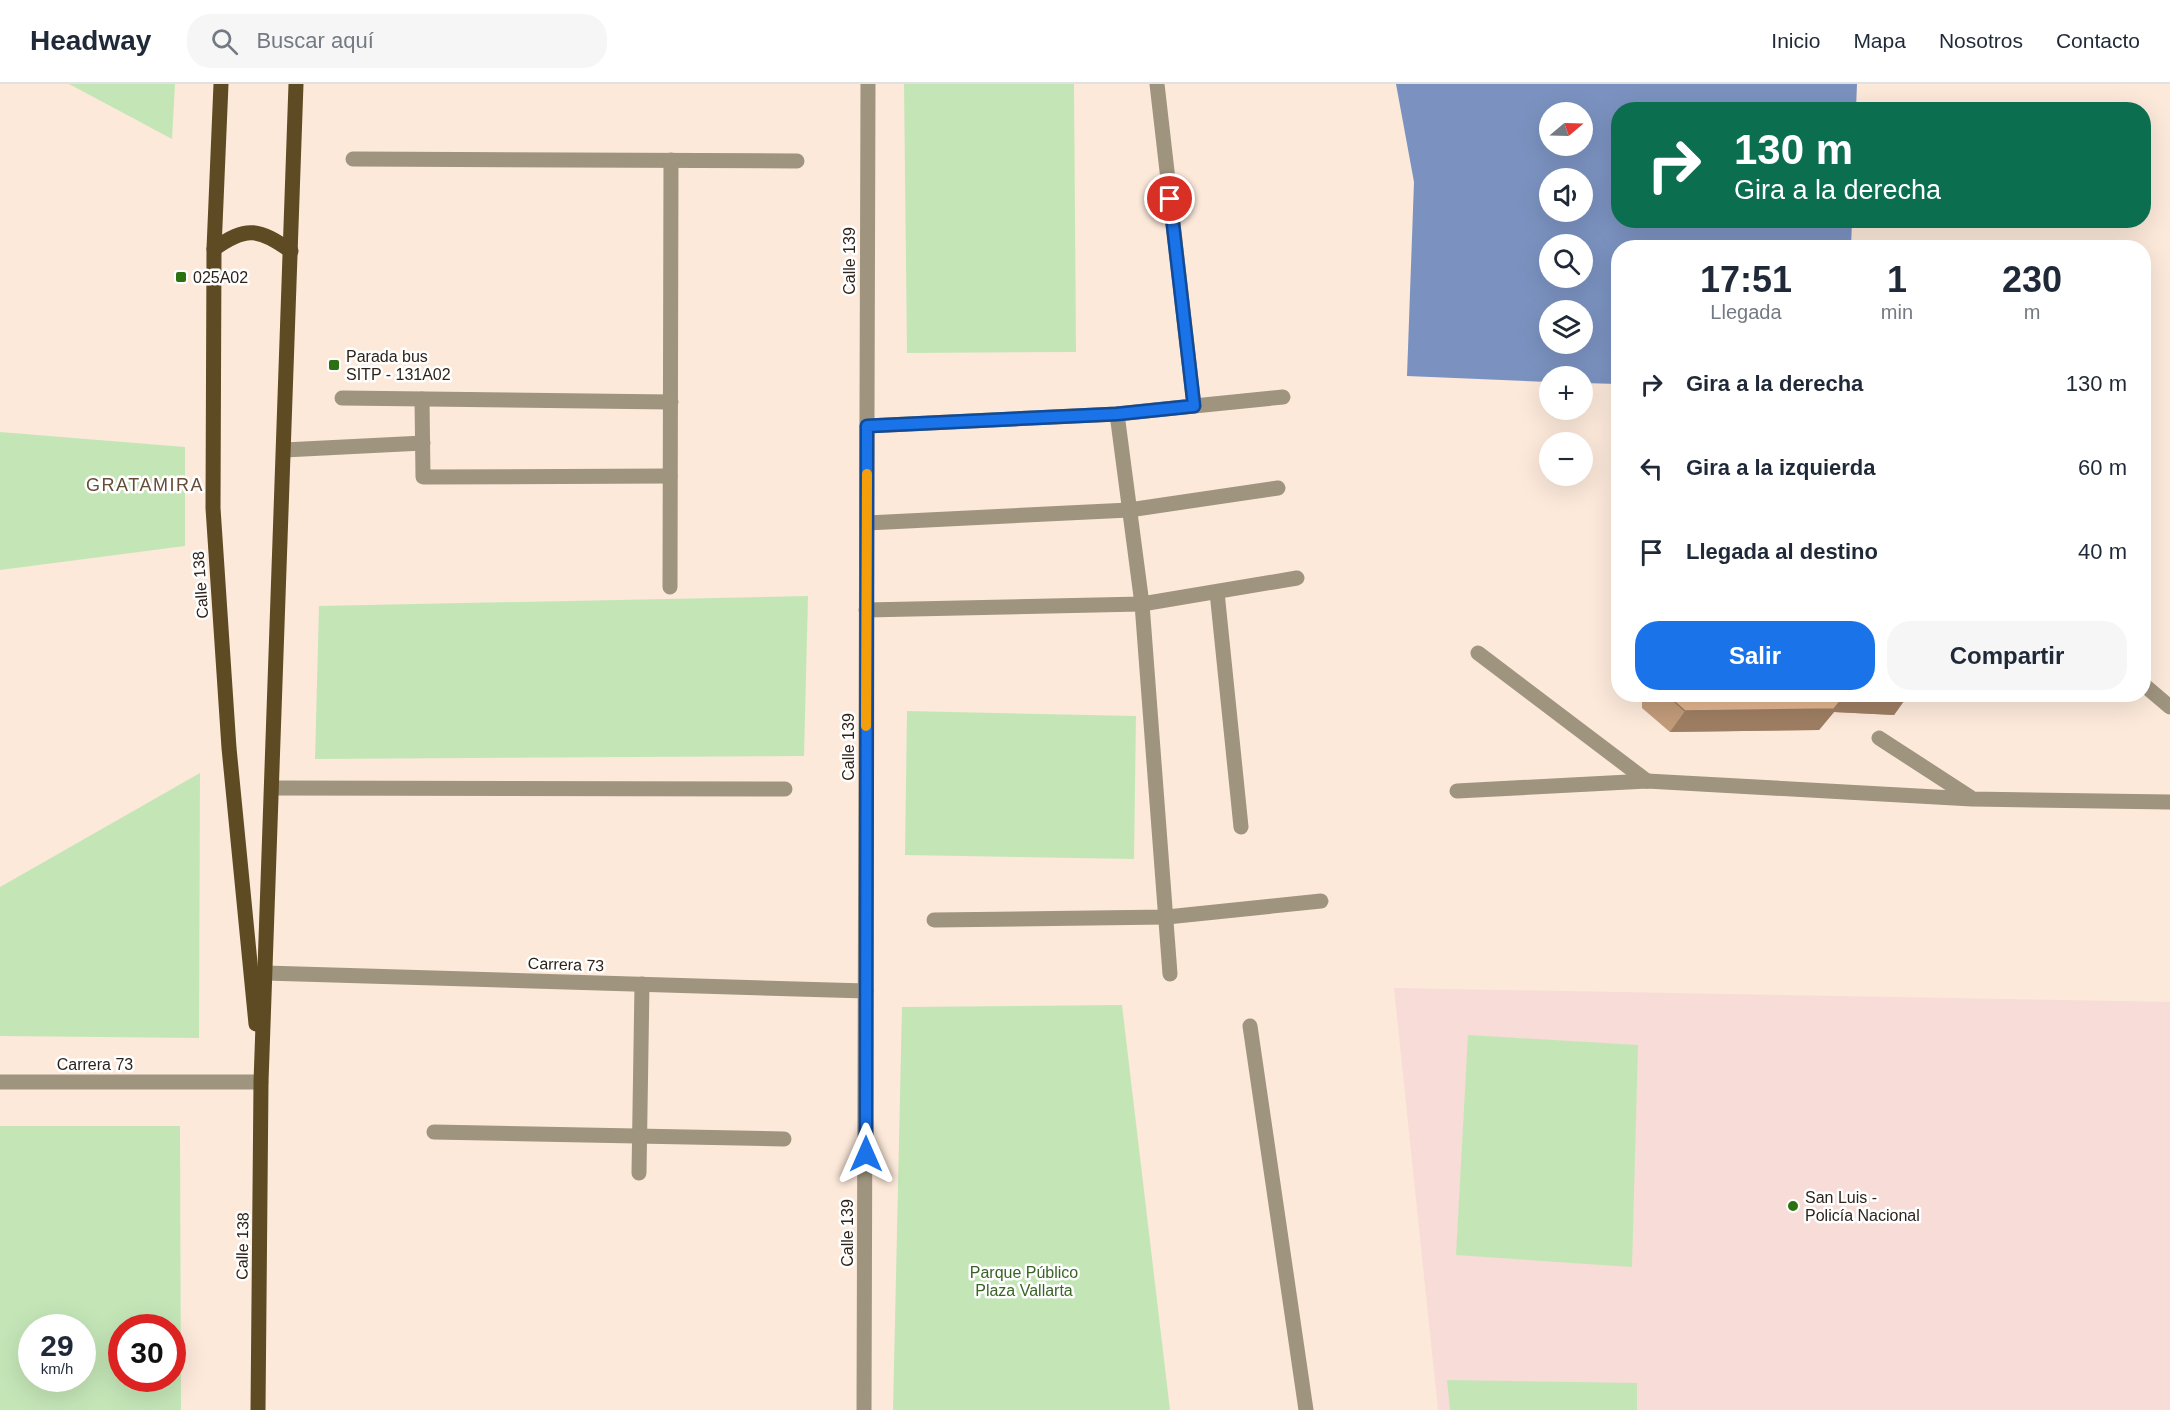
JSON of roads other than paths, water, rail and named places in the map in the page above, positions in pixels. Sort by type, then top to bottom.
[{"type":"main road","name":"Calle 138","points":[[221,84],[214,249],[213,508],[229,748],[261,1082]]},
{"type":"main road","name":"Calle 138","points":[[258,1410],[261,1082],[296,84]]},
{"type":"main road","points":[[214,249],[232,236],[253,232],[272,238],[291,251]]},
{"type":"street","name":"Calle 139","points":[[864,1410],[868,84]]},
{"type":"street","points":[[1157,84],[1194,406]]},
{"type":"street","points":[[353,159],[797,161]]},
{"type":"street","points":[[670,587],[671,160]]},
{"type":"street","points":[[867,426],[1117,414],[1283,397]]},
{"type":"street","points":[[342,398],[671,402]]},
{"type":"street","points":[[422,399],[423,477],[670,477]]},
{"type":"street","points":[[1117,414],[1142,604],[1170,974]]},
{"type":"street","points":[[284,450],[423,443]]},
{"type":"street","points":[[867,523],[1129,510],[1278,488]]},
{"type":"street","points":[[866,610],[1142,604],[1297,578]]},
{"type":"street","points":[[1217,592],[1241,827]]},
{"type":"street","points":[[1478,653],[1647,781]]},
{"type":"street","points":[[2151,691],[2170,706]]},
{"type":"street","points":[[1879,738],[1972,799]]},
{"type":"street","points":[[1457,791],[1647,781],[1972,799],[2170,802]]},
{"type":"street","points":[[272,788],[785,789]]},
{"type":"street","points":[[934,920],[1167,917],[1321,901]]},
{"type":"street","name":"Carrera 73","points":[[265,973],[866,991]]},
{"type":"street","points":[[639,1173],[642,984]]},
{"type":"street","points":[[1250,1026],[1306,1410]]},
{"type":"street","name":"Carrera 73","points":[[0,1082],[261,1082]]},
{"type":"street","points":[[434,1132],[784,1139]]},
{"type":"water","points":[[1396,84],[1857,84],[1856,102],[1611,102],[1611,228],[1852,228],[1851,240],[1611,240],[1611,384],[1593,383],[1593,366],[1539,366],[1539,382],[1407,376],[1414,182]]},
{"type":"place","name":"025A02","points":[[181,277]]},
{"type":"place","name":"Parada bus SITP - 131A02","points":[[334,365]]},
{"type":"place","name":"San Luis - Policía Nacional","points":[[1793,1206]]},
{"type":"district","name":"GRATAMIRA","points":[[145,485]]},
{"type":"park label","name":"Parque Público Plaza Vallarta","points":[[1024,1281]]}]
